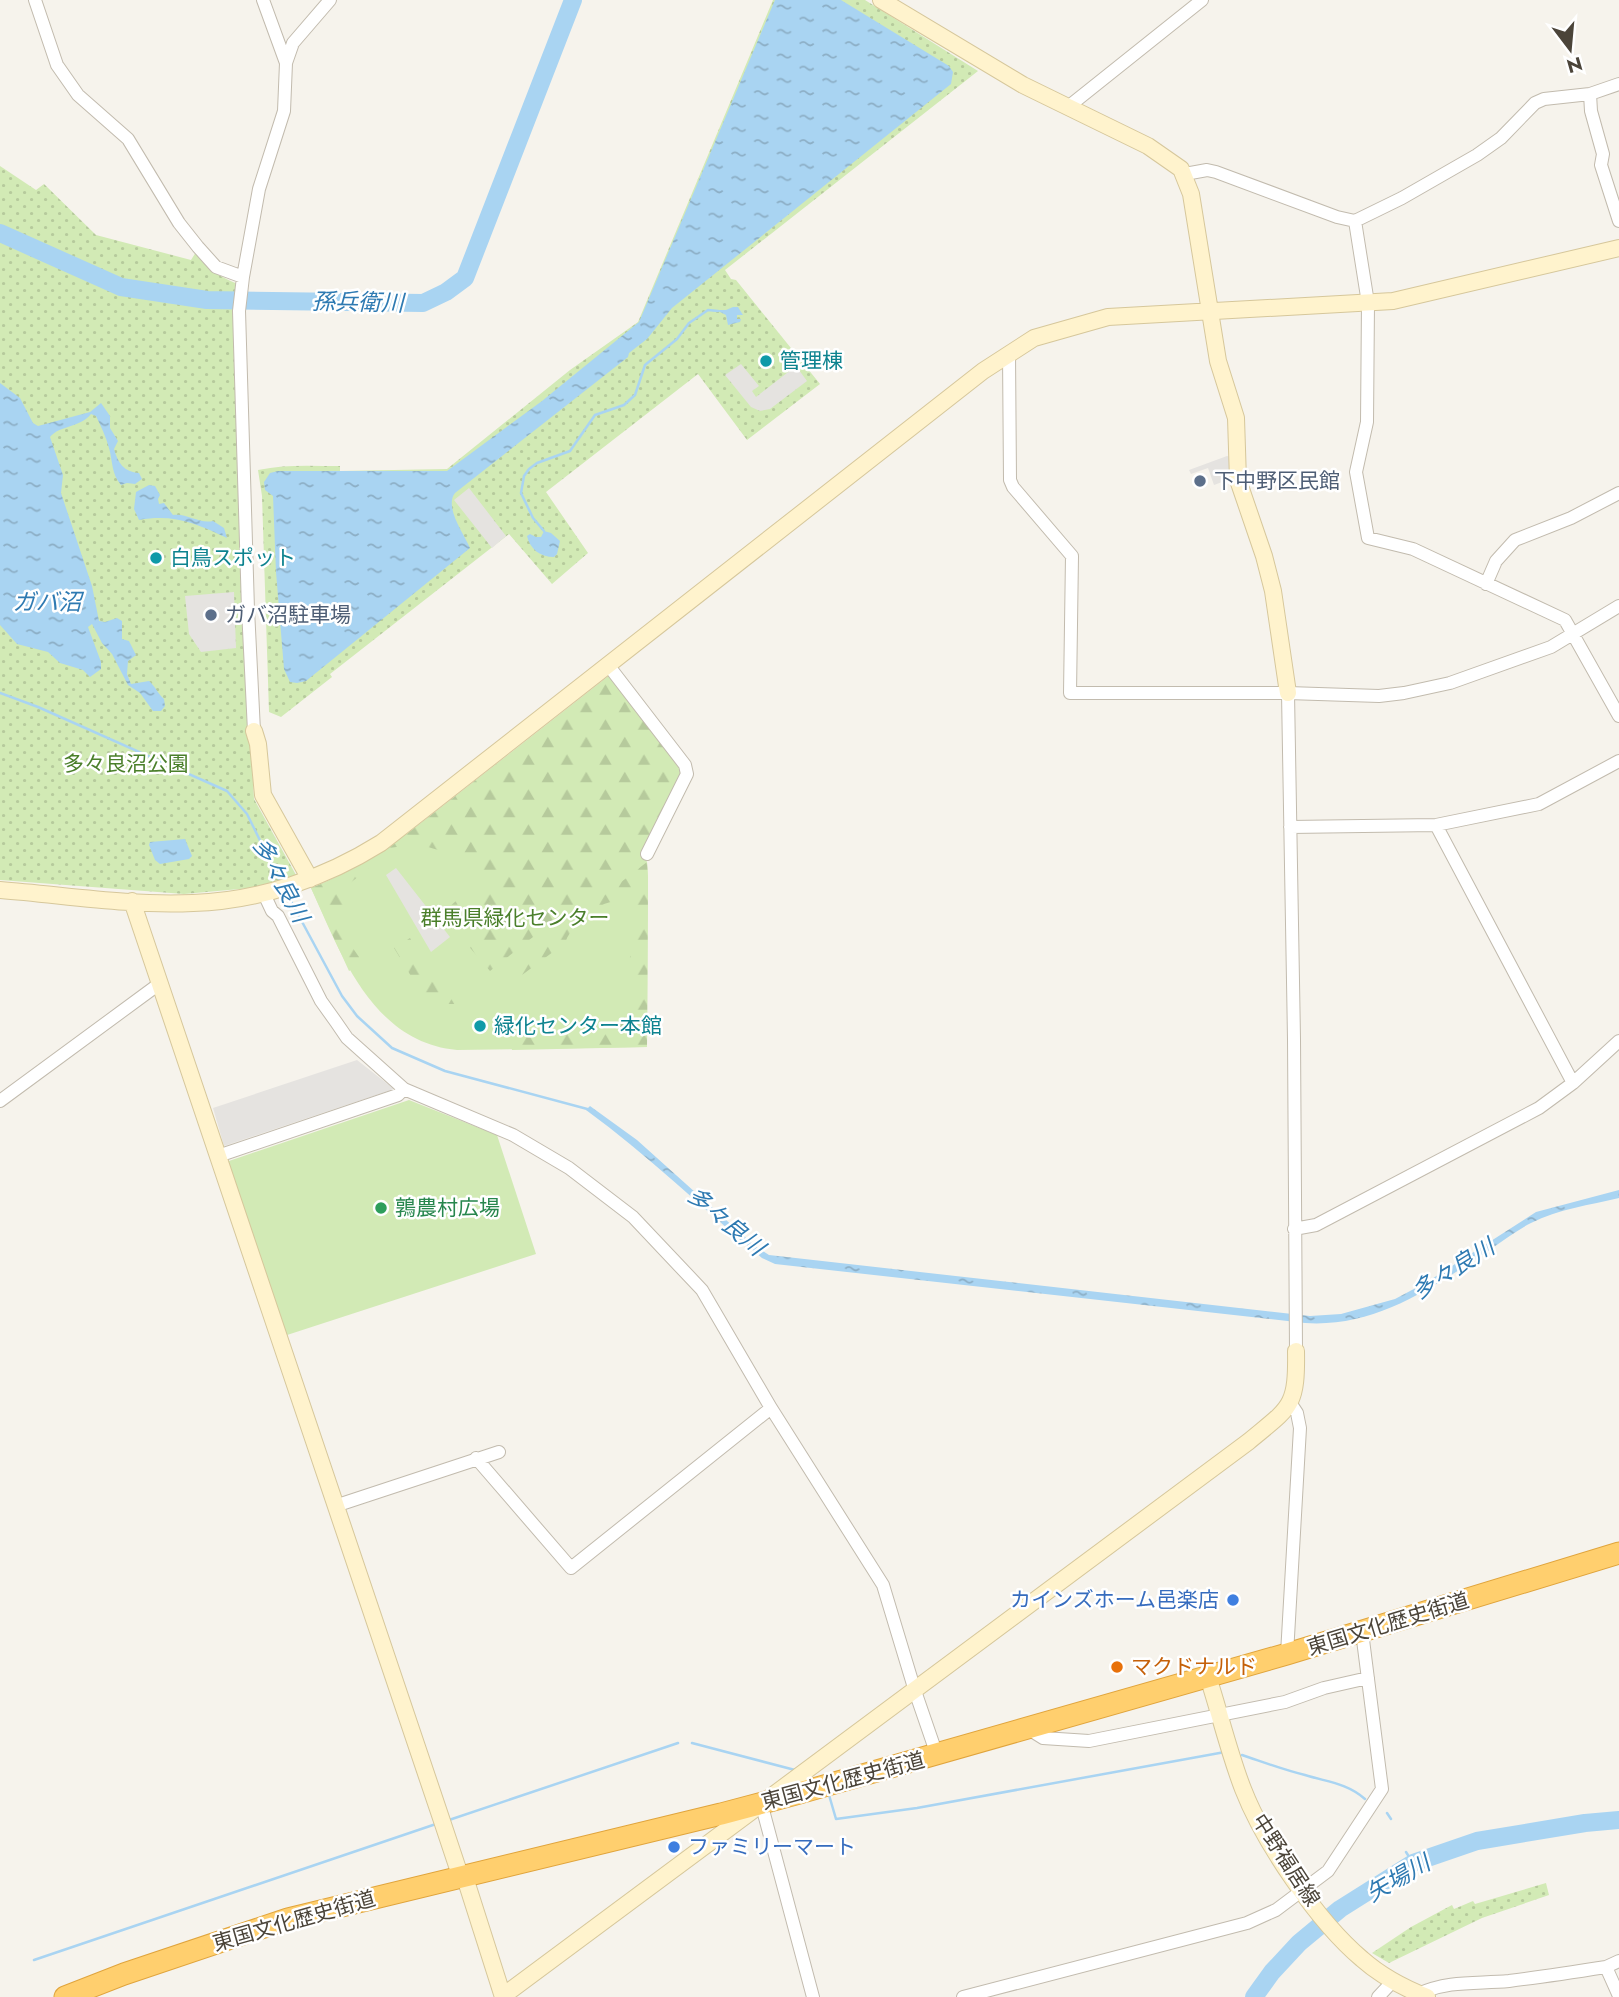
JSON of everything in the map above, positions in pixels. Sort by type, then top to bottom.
[{"type":"highway","name":"東国文化歴史街道","points":[[65,1997],[124,1974],[288,1919],[763,1803],[1287,1654],[1619,1553]]},
{"type":"street","points":[[35,0],[57,65],[78,95],[128,139],[179,223],[198,247],[216,267],[243,281]]},
{"type":"street","points":[[264,0],[286,63]]},
{"type":"street","points":[[304,881],[263,794],[258,744],[254,731],[239,311],[259,190],[281,124],[286,63],[293,43],[330,0]]},
{"type":"street","points":[[132,901],[503,1997],[1248,1442],[1291,1404],[1297,1377],[1297,1344],[1288,692],[1273,591],[1238,480],[1238,430],[1218,361],[1191,194],[1185,174],[1175,163],[1148,146],[991,68],[881,0]]},
{"type":"street","points":[[1068,107],[1185,5],[1202,0]]},
{"type":"street","points":[[1185,174],[1207,170],[1216,172],[1355,221],[1478,155],[1502,138],[1535,103],[1544,99],[1590,94],[1619,83]]},
{"type":"street","points":[[1590,94],[1591,111],[1603,154],[1601,165],[1619,222]]},
{"type":"street","points":[[1355,221],[1368,303],[1367,422],[1356,472],[1368,538],[1413,549],[1565,620],[1619,716]]},
{"type":"street","points":[[0,890],[193,904],[266,893],[347,863],[381,843],[983,371],[1034,338],[1108,317],[1368,303],[1408,298],[1619,248]]},
{"type":"street","points":[[1009,354],[1010,480],[1013,487],[1072,556],[1070,693],[1288,692],[1379,696],[1404,693],[1486,672],[1551,647],[1619,606]]},
{"type":"street","points":[[1486,584],[1496,561],[1515,540],[1571,517],[1619,493]]},
{"type":"street","points":[[608,665],[685,765],[687,774],[647,854]]},
{"type":"street","points":[[1290,827],[1436,825],[1539,804],[1619,761]]},
{"type":"street","points":[[1436,825],[1573,1083]]},
{"type":"street","points":[[266,893],[272,911],[278,916],[321,1001],[347,1038],[404,1089],[513,1135],[569,1168],[633,1217],[702,1290],[771,1408],[883,1585],[937,1755]]},
{"type":"street","points":[[0,1101],[159,984]]},
{"type":"street","points":[[1294,1228],[1316,1225],[1539,1108],[1573,1083],[1619,1041]]},
{"type":"street","points":[[218,1157],[398,1095],[404,1089]]},
{"type":"street","points":[[1287,1654],[1300,1429],[1297,1413],[1291,1404]]},
{"type":"street","points":[[476,1458],[571,1568],[771,1408]]},
{"type":"street","points":[[335,1506],[499,1452]]},
{"type":"street","points":[[963,1997],[1247,1923],[1276,1910],[1304,1892],[1328,1871],[1382,1789],[1362,1632]]},
{"type":"street","name":"中野福居線","points":[[1208,1677],[1243,1789],[1276,1851],[1304,1892],[1362,1959],[1422,1995]]},
{"type":"street","points":[[1027,1728],[1043,1738],[1089,1741],[1285,1702],[1324,1688],[1368,1678]]},
{"type":"street","points":[[763,1803],[814,1997]]},
{"type":"street","points":[[1422,1995],[1435,1986],[1456,1982],[1506,1981],[1606,1967],[1619,1961]]},
{"type":"street","points":[[1606,1967],[1619,1996]]},
{"type":"street","points":[[1378,1997],[1394,1980]]},
{"type":"green space","points":[[773,0],[865,0],[978,71],[725,270],[820,384],[747,440],[698,374],[546,492],[588,553],[552,584],[509,534],[330,674],[332,677],[281,717],[269,712],[262,496],[258,470],[309,466],[340,466],[340,471],[447,469],[570,370],[638,322]]},
{"type":"green space","name":"多々良沼公園","points":[[0,166],[36,190],[44,184],[96,235],[191,260],[196,252],[214,272],[238,284],[247,676],[254,799],[296,875],[251,888],[184,894],[0,880]]},
{"type":"green space","points":[[611,674],[681,767],[682,773],[648,846],[490,971],[441,914],[456,901],[474,901],[480,896],[475,876],[448,853],[418,844],[389,848]]},
{"type":"green space","name":"群馬県緑化センター","points":[[486,773],[642,852],[647,862],[648,879],[647,1047],[457,1050],[428,1043],[403,1031],[381,1013],[348,966],[311,888],[381,852]]},
{"type":"green space","points":[[365,862],[369,868],[349,884],[346,897],[343,934],[359,957],[359,966],[349,971],[311,888]]},
{"type":"green space","points":[[647,862],[647,1047],[512,1050],[510,1037],[602,1026],[611,1023],[622,1012],[633,988],[629,962],[638,936],[638,926],[634,910],[622,902],[606,903],[592,911],[574,928],[565,943],[518,978],[497,984],[496,979]]},
{"type":"green space","points":[[410,938],[428,969],[459,991],[460,999],[454,1004],[425,1004],[412,998],[420,991],[394,948]]},
{"type":"green space","name":"鶉農村広場","points":[[409,1100],[497,1135],[536,1254],[284,1336],[226,1162]]},
{"type":"green space","points":[[1546,1883],[1549,1895],[1482,1918],[1389,1963],[1372,1953],[1411,1927],[1452,1905],[1454,1909],[1473,1901],[1475,1904]]},
{"type":"shaded area","points":[[741,364],[759,386],[752,391],[756,397],[796,366],[807,381],[770,409],[760,411],[751,407],[725,375]]},
{"type":"shaded area","points":[[1230,457],[1233,478],[1214,485],[1208,468],[1191,474],[1189,470]]},
{"type":"shaded area","points":[[469,488],[506,536],[492,548],[454,500]]},
{"type":"shaded area","name":"ガバ沼駐車場","points":[[234,592],[236,648],[201,652],[189,634],[185,596]]},
{"type":"shaded area","points":[[396,868],[450,937],[431,952],[386,875]]},
{"type":"shaded area","points":[[357,1060],[394,1089],[224,1146],[213,1108]]},
{"type":"water","points":[[775,0],[841,0],[949,66],[953,72],[951,84],[672,308],[647,339],[629,353],[628,357],[455,493],[452,499],[453,513],[470,548],[306,681],[290,682],[284,669],[273,496],[265,490],[264,482],[270,473],[447,471],[542,401],[639,322]]},
{"type":"water","points":[[738,307],[743,315],[737,315],[737,319],[741,319],[740,322],[728,325],[726,315],[716,310]]},
{"type":"water","name":"ガバ沼","points":[[0,383],[20,398],[33,423],[38,426],[90,412],[101,403],[110,416],[110,428],[118,441],[114,449],[117,459],[126,469],[139,473],[142,479],[135,484],[121,485],[118,481],[108,444],[96,416],[91,414],[50,437],[63,475],[61,493],[92,586],[99,621],[117,618],[122,621],[122,639],[129,641],[136,655],[128,661],[127,674],[131,684],[149,681],[164,699],[165,706],[161,711],[153,711],[140,693],[128,685],[92,624],[88,627],[101,669],[90,677],[83,670],[60,663],[48,652],[17,644],[0,625]]},
{"type":"water","points":[[149,485],[155,486],[160,495],[159,504],[164,503],[173,515],[213,521],[224,528],[227,538],[184,521],[163,518],[139,520],[134,509],[136,492]]},
{"type":"water","points":[[544,531],[560,541],[554,557],[540,554],[528,541],[527,536],[530,534],[541,537]]},
{"type":"water","points":[[185,839],[192,856],[189,859],[160,864],[155,860],[150,842]]},
{"type":"water","points":[[590,1106],[637,1140],[755,1246],[769,1255],[1310,1316],[1341,1314],[1395,1299],[1427,1282],[1536,1212],[1619,1190],[1619,1198],[1541,1218],[1426,1290],[1380,1312],[1331,1323],[1305,1323],[775,1264],[762,1258],[586,1110]]},
{"type":"waterway","name":"孫兵衛川","points":[[0,233],[121,287],[207,300],[423,303],[446,292],[465,278],[573,0]]},
{"type":"waterway","points":[[544,531],[533,518],[521,493],[524,476],[529,469],[537,463],[570,451],[595,415],[624,405],[635,395],[645,365],[677,339],[689,323],[708,310],[718,311]]},
{"type":"waterway","name":"多々良川","points":[[0,693],[38,707],[227,791],[247,814],[281,883]]},
{"type":"waterway","name":"多々良川","points":[[286,892],[342,996],[357,1016],[392,1048],[445,1071],[591,1110]]},
{"type":"waterway","points":[[449,1820],[678,1743]]},
{"type":"waterway","points":[[692,1743],[795,1770]]},
{"type":"waterway","points":[[829,1795],[836,1819],[917,1808],[1225,1752]]},
{"type":"waterway","points":[[1242,1755],[1344,1786],[1365,1799]]},
{"type":"waterway","points":[[1387,1813],[1391,1819]]},
{"type":"waterway","name":"矢場川","points":[[1254,1997],[1272,1972],[1299,1943],[1340,1909],[1413,1863],[1477,1841],[1619,1820]]},
{"type":"waterway","points":[[34,1960],[436,1824]]},
{"type":"waterway","points":[[1406,1852],[1413,1863]]},
{"type":"place","name":"管理棟","points":[[766,361]]},
{"type":"place","name":"下中野区民館","points":[[1200,481]]},
{"type":"place","name":"白鳥スポット","points":[[156,558]]},
{"type":"place","name":"ガバ沼駐車場","points":[[211,615]]},
{"type":"place","name":"緑化センター本館","points":[[480,1026]]},
{"type":"place","name":"鶉農村広場","points":[[381,1208]]},
{"type":"place","name":"カインズホーム邑楽店","points":[[1233,1600]]},
{"type":"place","name":"マクドナルド","points":[[1117,1667]]},
{"type":"place","name":"ファミリーマート","points":[[674,1847]]}]
